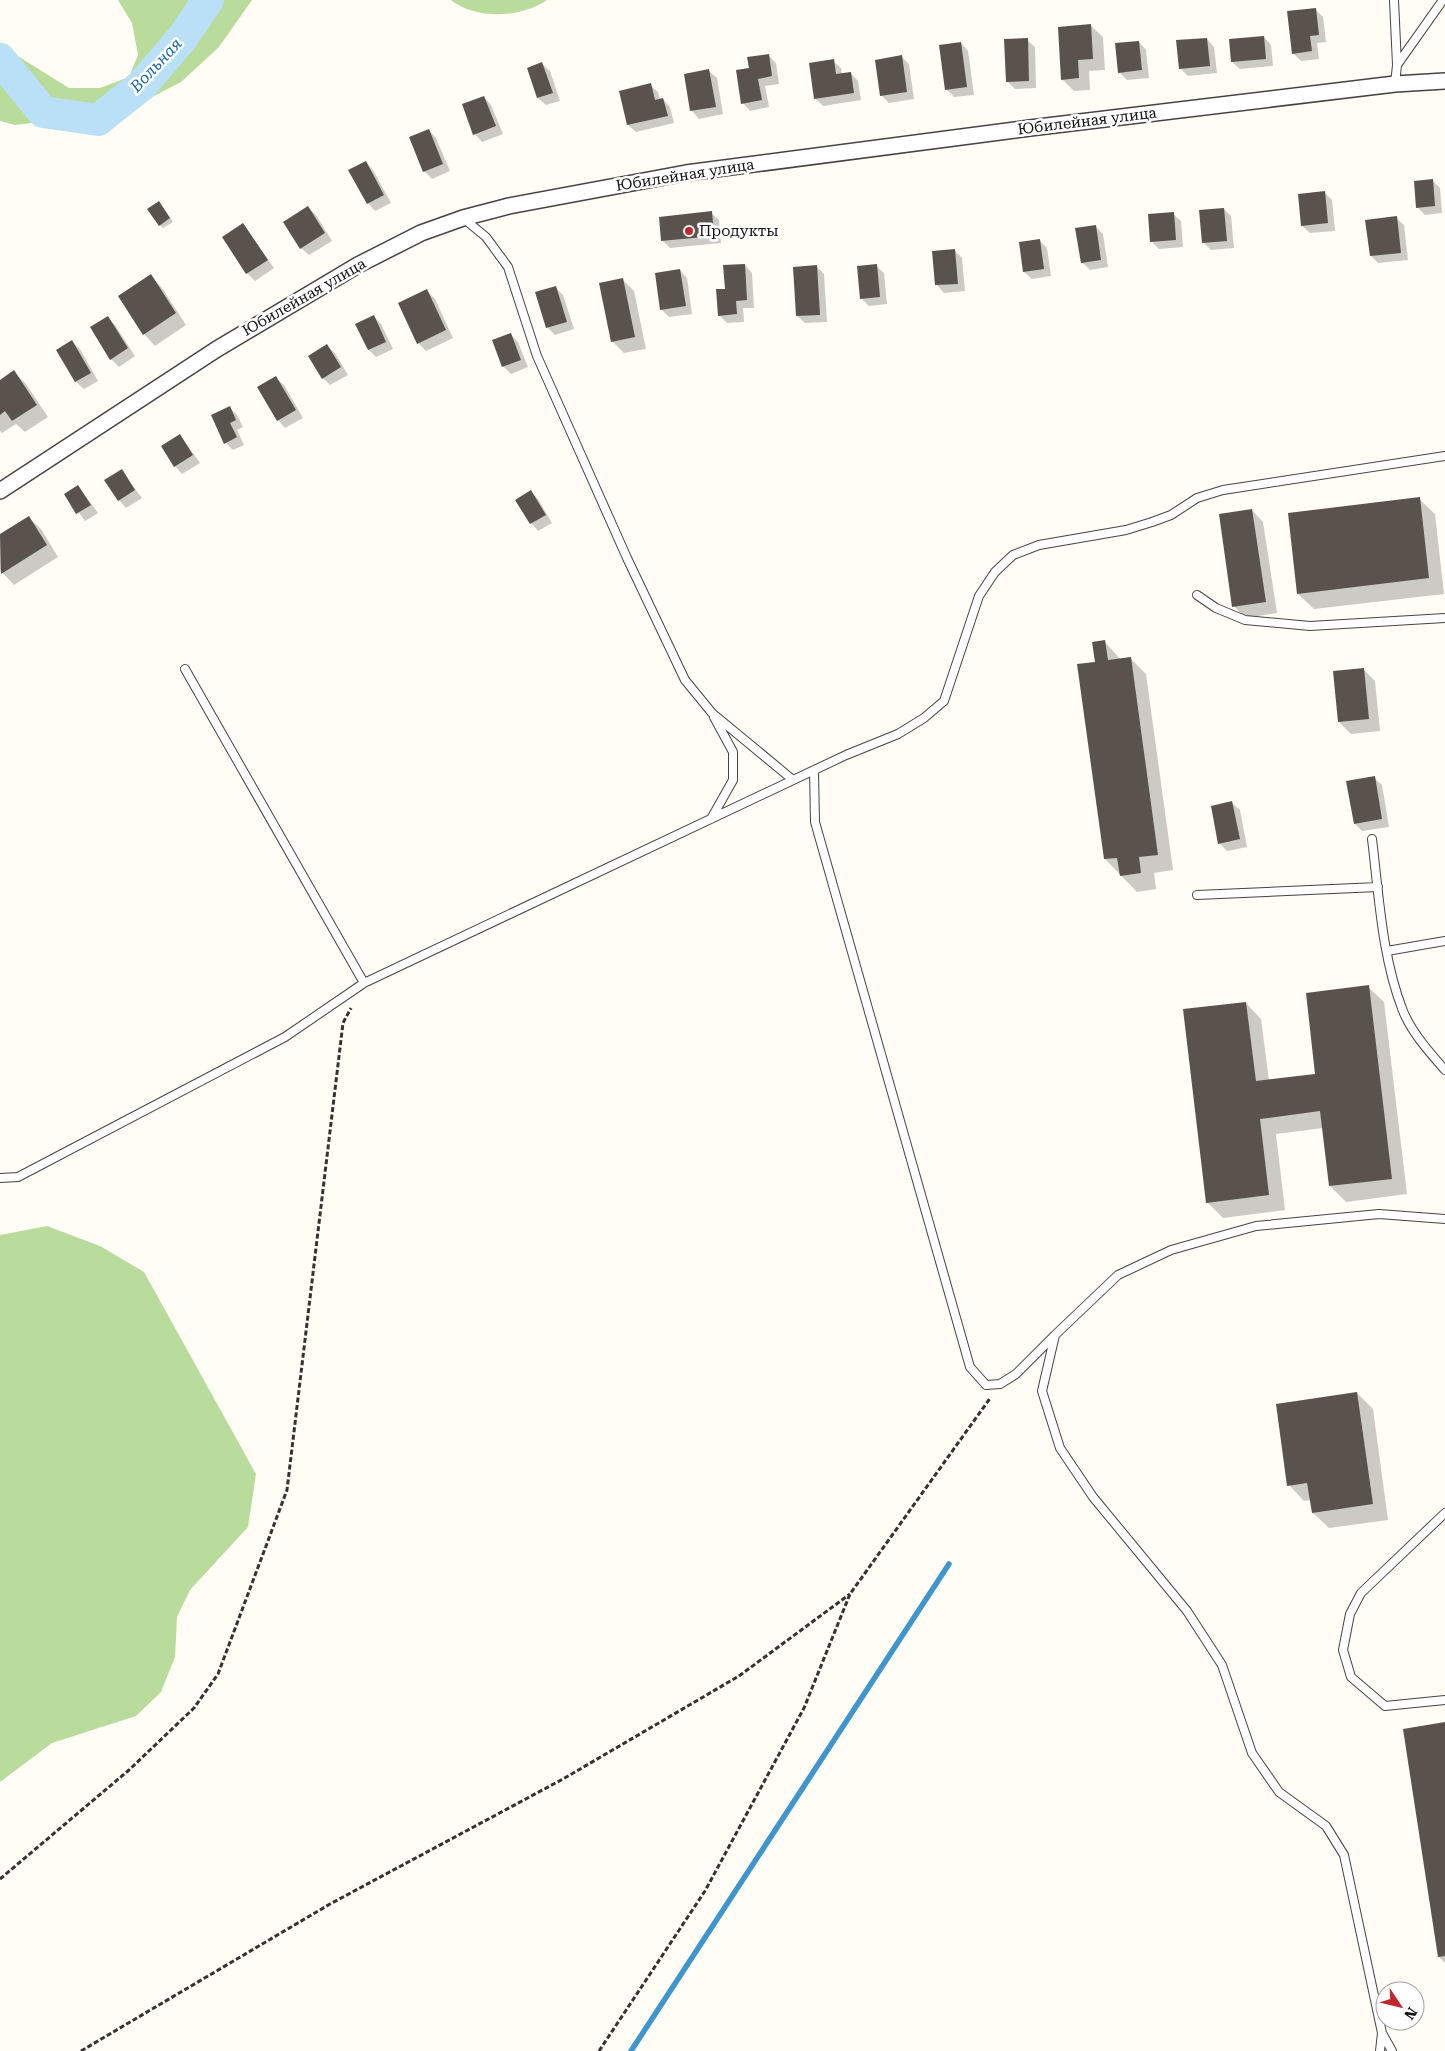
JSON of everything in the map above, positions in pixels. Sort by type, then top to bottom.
[{"type":"street","name":"Юбилейная улица","points":[[0,491],[217,349],[358,265],[421,233],[463,218],[509,206],[686,173],[1030,128],[1394,84],[1445,81]]},
{"type":"lane","points":[[1394,0],[1397,64],[1394,84]]},
{"type":"lane","points":[[1397,64],[1444,0]]},
{"type":"lane","points":[[463,218],[486,237],[508,267],[537,356],[626,558],[685,680],[712,713],[733,752],[733,780],[711,819]]},
{"type":"lane","points":[[0,1178],[18,1177],[285,1038],[364,983],[793,780],[898,734],[924,718],[944,700],[979,596],[995,572],[1014,555],[1039,545],[1126,530],[1152,522],[1170,515],[1197,498],[1223,490],[1445,456]]},
{"type":"lane","points":[[1197,595],[1216,608],[1245,620],[1310,626],[1445,618]]},
{"type":"lane","points":[[185,669],[364,983]]},
{"type":"lane","points":[[712,713],[793,780]]},
{"type":"lane","points":[[814,771],[815,822],[970,1367],[986,1385],[1000,1384],[1016,1374],[1118,1275],[1171,1250],[1256,1226],[1379,1214],[1445,1219]]},
{"type":"lane","points":[[1372,839],[1387,951],[1404,1012],[1426,1048],[1445,1070]]},
{"type":"lane","points":[[1197,896],[1378,888]]},
{"type":"lane","points":[[1387,951],[1445,941]]},
{"type":"lane","points":[[1055,1335],[1042,1390],[1060,1448],[1093,1497],[1187,1611],[1222,1665],[1252,1753],[1279,1792],[1326,1826],[1344,1855],[1382,2032],[1392,2051]]},
{"type":"lane","points":[[1445,1512],[1361,1593],[1350,1614],[1343,1650],[1351,1677],[1385,1706],[1445,1700]]},
{"type":"lane","points":[[1380,2051],[1382,2032]]},
{"type":"path","points":[[0,1879],[151,1750],[194,1708],[218,1674],[287,1490],[343,1023],[352,1007]]},
{"type":"path","points":[[600,2051],[705,1891],[804,1708],[850,1594],[1000,1384]]},
{"type":"path","points":[[81,2051],[330,1904],[563,1779],[739,1676],[850,1594]]},
{"type":"green space","points":[[118,0],[252,0],[219,47],[181,82],[123,112],[15,125],[0,121],[0,45],[69,88],[100,88],[129,77],[138,55],[132,23]]},
{"type":"green space","points":[[451,0],[547,0],[536,6],[512,13],[486,14],[473,11]]},
{"type":"green space","points":[[47,1226],[100,1246],[144,1272],[256,1474],[248,1527],[190,1590],[177,1617],[175,1657],[161,1692],[136,1716],[52,1743],[0,1782],[0,1235]]},
{"type":"building","points":[[1316,8],[1319,35],[1310,36],[1312,51],[1292,54],[1287,11]]},
{"type":"building","points":[[1091,24],[1093,59],[1078,60],[1079,78],[1061,80],[1058,27]]},
{"type":"building","points":[[1264,36],[1266,59],[1231,62],[1229,39]]},
{"type":"building","points":[[1028,38],[1029,81],[1006,82],[1004,39]]},
{"type":"building","points":[[1207,38],[1210,66],[1179,69],[1176,40]]},
{"type":"building","points":[[1139,41],[1142,70],[1118,73],[1115,43]]},
{"type":"building","points":[[961,42],[967,87],[945,90],[939,45]]},
{"type":"building","points":[[769,54],[772,76],[758,79],[762,100],[741,104],[736,70],[749,68],[747,57]]},
{"type":"building","points":[[902,55],[907,92],[880,96],[875,60]]},
{"type":"building","points":[[834,59],[836,74],[851,72],[854,93],[814,99],[809,63]]},
{"type":"building","points":[[542,62],[553,93],[537,98],[527,68]]},
{"type":"building","points":[[709,69],[716,107],[690,111],[684,74]]},
{"type":"building","points":[[651,83],[655,100],[663,98],[668,116],[627,125],[619,91]]},
{"type":"building","points":[[484,96],[496,126],[473,135],[462,104]]},
{"type":"building","points":[[429,129],[443,164],[423,172],[409,137]]},
{"type":"building","points":[[366,161],[384,195],[367,204],[348,170]]},
{"type":"building","points":[[1433,179],[1435,206],[1416,208],[1414,181]]},
{"type":"building","points":[[1325,191],[1328,223],[1301,226],[1298,194]]},
{"type":"building","points":[[159,201],[170,218],[159,226],[147,209]]},
{"type":"building","points":[[308,206],[325,233],[300,249],[283,222]]},
{"type":"building","points":[[1224,208],[1227,241],[1202,243],[1199,210]]},
{"type":"building","points":[[712,211],[714,236],[661,241],[659,217]]},
{"type":"building","points":[[1174,212],[1176,240],[1150,242],[1148,214]]},
{"type":"building","points":[[1397,216],[1401,253],[1370,256],[1365,220]]},
{"type":"building","points":[[243,223],[268,260],[246,274],[222,237]]},
{"type":"building","points":[[1096,225],[1101,260],[1081,263],[1075,228]]},
{"type":"building","points":[[1040,239],[1044,269],[1023,272],[1019,242]]},
{"type":"building","points":[[955,249],[958,284],[935,285],[932,251]]},
{"type":"building","points":[[745,264],[747,300],[736,301],[737,314],[718,316],[716,289],[725,289],[723,265]]},
{"type":"building","points":[[877,264],[880,297],[860,299],[857,266]]},
{"type":"building","points":[[817,265],[820,315],[796,316],[793,267]]},
{"type":"building","points":[[680,269],[686,306],[660,310],[655,273]]},
{"type":"building","points":[[151,274],[176,313],[143,335],[118,296]]},
{"type":"building","points":[[623,278],[635,337],[611,342],[599,283]]},
{"type":"building","points":[[556,286],[567,322],[546,328],[535,292]]},
{"type":"building","points":[[427,289],[446,330],[417,344],[398,303]]},
{"type":"building","points":[[374,315],[386,342],[368,350],[355,324]]},
{"type":"building","points":[[108,316],[128,348],[110,360],[90,327]]},
{"type":"building","points":[[511,333],[521,360],[502,367],[492,340]]},
{"type":"building","points":[[72,340],[91,373],[75,382],[56,350]]},
{"type":"building","points":[[327,344],[341,367],[322,379],[308,356]]},
{"type":"building","points":[[14,370],[37,405],[12,421],[5,411],[0,415],[0,380]]},
{"type":"building","points":[[276,376],[296,410],[277,421],[257,387]]},
{"type":"building","points":[[230,406],[236,420],[230,423],[237,437],[224,444],[211,415]]},
{"type":"building","points":[[180,434],[193,455],[174,467],[161,446]]},
{"type":"building","points":[[122,469],[135,490],[118,501],[104,480]]},
{"type":"building","points":[[78,485],[91,505],[76,514],[64,494]]},
{"type":"building","points":[[531,490],[546,515],[530,524],[515,500]]},
{"type":"building","points":[[1420,497],[1429,578],[1297,594],[1288,513]]},
{"type":"building","points":[[1252,509],[1266,602],[1232,607],[1219,514]]},
{"type":"building","points":[[29,516],[47,545],[1,574],[0,534]]},
{"type":"building","points":[[1105,640],[1108,660],[1131,657],[1158,855],[1139,857],[1141,873],[1120,876],[1117,858],[1104,859],[1077,664],[1095,662],[1092,642]]},
{"type":"building","points":[[1364,668],[1369,719],[1338,722],[1333,671]]},
{"type":"building","points":[[1375,776],[1382,819],[1354,824],[1346,781]]},
{"type":"building","points":[[1232,801],[1240,839],[1218,844],[1211,806]]},
{"type":"building","points":[[1369,985],[1392,1179],[1329,1186],[1320,1111],[1260,1119],[1269,1195],[1206,1203],[1183,1009],[1246,1002],[1256,1081],[1315,1074],[1306,993]]},
{"type":"building","points":[[1357,1392],[1373,1504],[1312,1513],[1307,1483],[1287,1486],[1276,1404]]},
{"type":"building","points":[[1445,1722],[1445,1956],[1438,1957],[1403,1729]]},
{"type":"waterway","name":"Вольная","points":[[0,59],[43,112],[98,120],[142,85],[183,37],[208,0]]},
{"type":"waterway","points":[[631,2051],[949,1564]]},
{"type":"place","name":"Продукты","points":[[689,231]]}]
